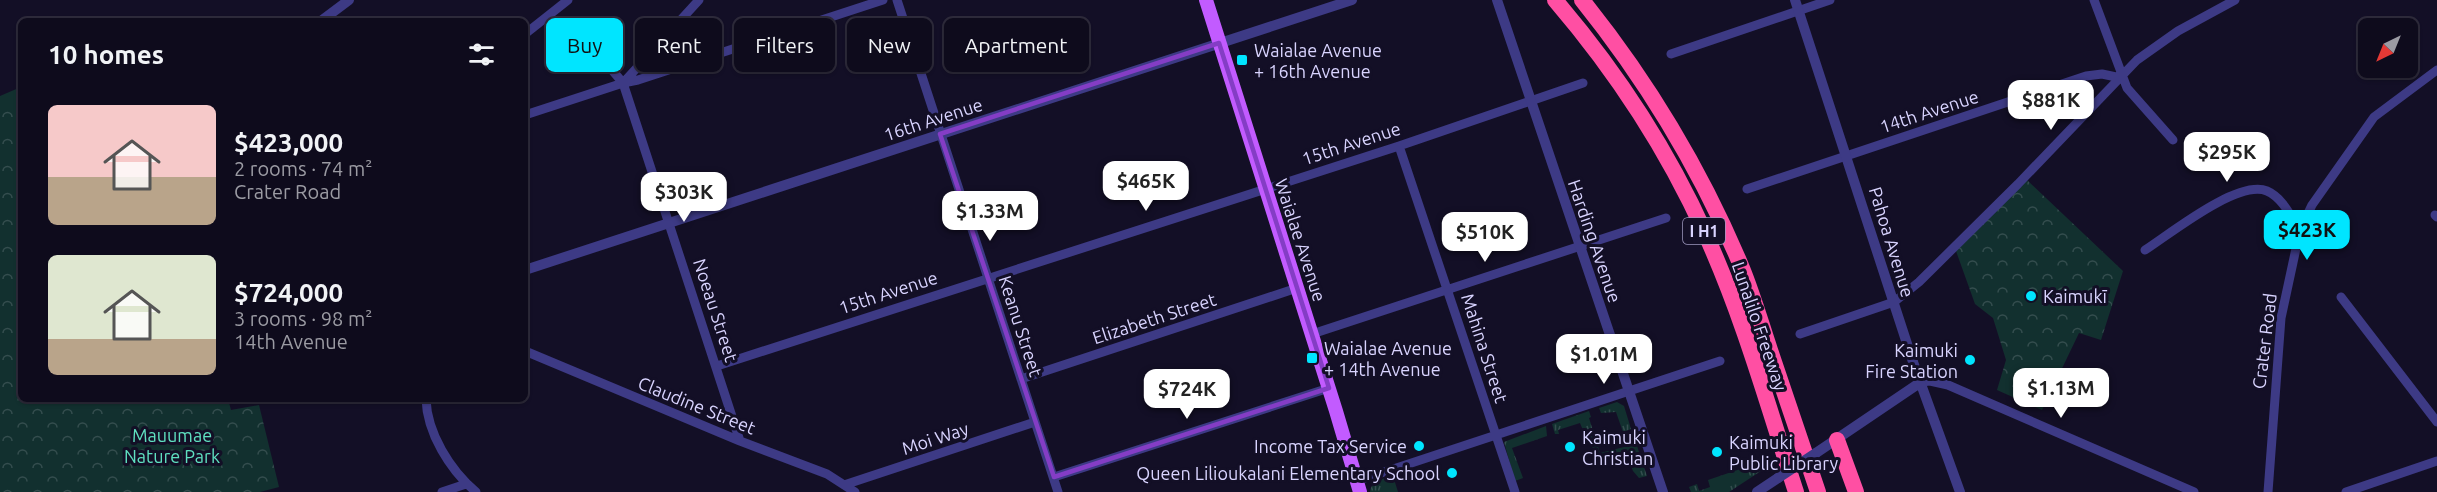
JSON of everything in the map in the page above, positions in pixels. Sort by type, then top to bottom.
[{"type":"highway","name":"Lunalilo Freeway","points":[[1555,0],[1608,66],[1646,122],[1677,176],[1705,233],[1738,318],[1796,492]]},
{"type":"highway","name":"Lunalilo Freeway","points":[[1582,0],[1612,38],[1658,105],[1689,155],[1711,200],[1752,294],[1818,492]]},
{"type":"highway","points":[[1837,440],[1856,492]]},
{"type":"main road","name":"Waialae Avenue","points":[[1206,0],[1329,387],[1357,489]]},
{"type":"street","points":[[325,18],[349,0]]},
{"type":"street","points":[[528,32],[568,0]]},
{"type":"street","points":[[623,83],[699,0]]},
{"type":"street","points":[[528,114],[883,0]]},
{"type":"street","name":"Keanu Street","points":[[897,0],[1058,492]]},
{"type":"street","name":"16th Avenue","points":[[528,269],[1352,0]]},
{"type":"street","name":"Harding Avenue","points":[[1497,0],[1663,492]]},
{"type":"street","points":[[1671,54],[1797,5],[1830,0]]},
{"type":"street","points":[[2094,0],[2121,78],[2127,88],[2173,140]]},
{"type":"street","points":[[1800,334],[1894,302],[1928,274],[2137,60],[2163,40],[2235,0]]},
{"type":"street","name":"Pahoa Avenue","points":[[1797,5],[1848,155],[1894,302],[1960,492]]},
{"type":"street","name":"Crater Road","points":[[2268,492],[2280,326],[2300,230],[2312,205],[2374,117],[2437,70]]},
{"type":"street","name":"Noeau Street","points":[[614,72],[623,83],[740,441]]},
{"type":"street","name":"14th Avenue","points":[[1747,189],[2086,76],[2102,74],[2121,78]]},
{"type":"street","name":"15th Avenue","points":[[717,366],[1399,146],[1583,83]]},
{"type":"street","name":"Mahina Street","points":[[1399,146],[1515,492]]},
{"type":"street","points":[[2145,250],[2225,199],[2248,190],[2259,189],[2276,196],[2300,230]]},
{"type":"street","points":[[1312,334],[1666,218]]},
{"type":"street","name":"Elizabeth Street","points":[[1021,379],[1298,288]]},
{"type":"street","points":[[2341,297],[2437,422]]},
{"type":"street","name":"Claudine Street","points":[[528,352],[740,441],[827,474],[855,492]]},
{"type":"street","points":[[1357,489],[1497,436],[1720,361]]},
{"type":"street","points":[[1757,492],[1921,382],[1930,381],[1948,385],[2194,492]]},
{"type":"street","points":[[1054,477],[1329,387]]},
{"type":"street","points":[[426,402],[426,411],[448,461],[466,484],[476,492]]},
{"type":"street","name":"Moi Way","points":[[844,485],[1035,422]]},
{"type":"street","points":[[2346,492],[2437,461]]},
{"type":"street","points":[[442,492],[466,484]]},
{"type":"highlighted area","points":[[1219,43],[1329,388],[1054,477],[940,134]]},
{"type":"green space","name":"Mauumae Nature Park","points":[[18,88],[18,402],[229,402],[231,410],[259,405],[279,487],[260,492],[0,492],[0,96]]},
{"type":"green space","points":[[2027,180],[2123,271],[2101,340],[2079,333],[2042,410],[1997,390],[2006,360],[1993,318],[1975,304],[1956,251]]},
{"type":"green space","points":[[1617,402],[1624,406],[1631,429],[1623,432],[1616,412],[1601,413],[1599,408]]},
{"type":"green space","points":[[1589,411],[1600,453],[1628,446],[1626,437],[1633,434],[1647,476],[1639,478],[1633,471],[1625,451],[1597,460],[1588,434],[1585,435],[1580,423],[1558,430],[1559,434],[1555,434],[1552,424]]},
{"type":"green space","points":[[1546,426],[1547,436],[1512,448],[1523,478],[1515,481],[1504,442]]},
{"type":"green space","points":[[1761,462],[1764,469],[1729,492],[1691,492],[1689,487],[1697,484],[1699,491],[1710,487],[1708,480]]},
{"type":"green space","points":[[1393,476],[1398,492],[1370,492],[1375,483]]},
{"type":"place","name":"Waialae Avenue + 16th Avenue","points":[[1242,60]]},
{"type":"place","name":"Kaimukī","points":[[2031,296]]},
{"type":"place","name":"Waialae Avenue + 14th Avenue","points":[[1312,358]]},
{"type":"place","name":"Kaimuki Fire Station","points":[[1970,360]]},
{"type":"place","name":"Income Tax Service","points":[[1419,446]]},
{"type":"place","name":"Kaimuki Christian","points":[[1570,447]]},
{"type":"place","name":"Kaimuki Public Library","points":[[1717,452]]},
{"type":"place","name":"Queen Lilioukalani Elementary School","points":[[1452,473]]}]
